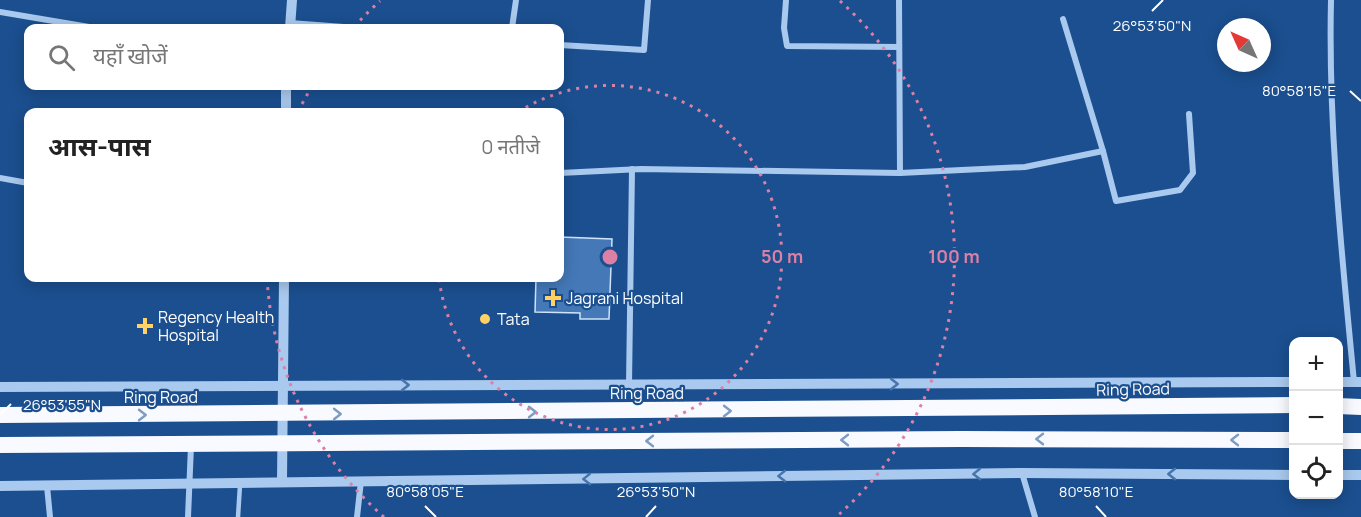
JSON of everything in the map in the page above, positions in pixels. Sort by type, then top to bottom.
[{"type":"highway","name":"Ring Road","points":[[0,415],[1289,405]]},
{"type":"highway","points":[[1343,406],[1361,407]]},
{"type":"highway","points":[[0,445],[949,439],[1289,440]]},
{"type":"highway","points":[[1343,441],[1361,441]]},
{"type":"street","points":[[290,24],[292,0]]},
{"type":"street","points":[[513,24],[516,0]]},
{"type":"street","points":[[564,45],[644,50],[648,0]]},
{"type":"street","points":[[786,0],[784,28],[787,45],[899,47]]},
{"type":"street","points":[[899,0],[900,173]]},
{"type":"street","points":[[1331,0],[1329,72],[1335,176],[1357,382]]},
{"type":"street","points":[[0,12],[71,24]]},
{"type":"street","points":[[1063,19],[1116,201],[1180,190],[1193,172],[1190,114]]},
{"type":"street","points":[[286,90],[286,108]]},
{"type":"street","points":[[564,172],[632,169],[900,173],[1025,167],[1103,151]]},
{"type":"street","points":[[628,385],[632,169]]},
{"type":"street","points":[[0,178],[24,182]]},
{"type":"street","points":[[282,482],[284,282]]},
{"type":"street","points":[[0,387],[1289,382]]},
{"type":"street","points":[[188,517],[191,444]]},
{"type":"street","points":[[0,486],[1022,473],[1289,475]]},
{"type":"street","points":[[1022,473],[1035,517]]},
{"type":"street","points":[[1343,475],[1361,475]]},
{"type":"street","points":[[357,517],[361,481]]},
{"type":"street","points":[[47,486],[51,517]]},
{"type":"lane","points":[[238,517],[240,482]]},
{"type":"building","points":[[564,237],[612,239],[609,319],[580,319],[580,313],[535,312],[536,282],[564,282]]},
{"type":"place","name":"Jagrani Hospital","points":[[553,298]]},
{"type":"place","name":"Tata","points":[[485,319]]},
{"type":"place","name":"Regency Health Hospital","points":[[145,326]]}]
